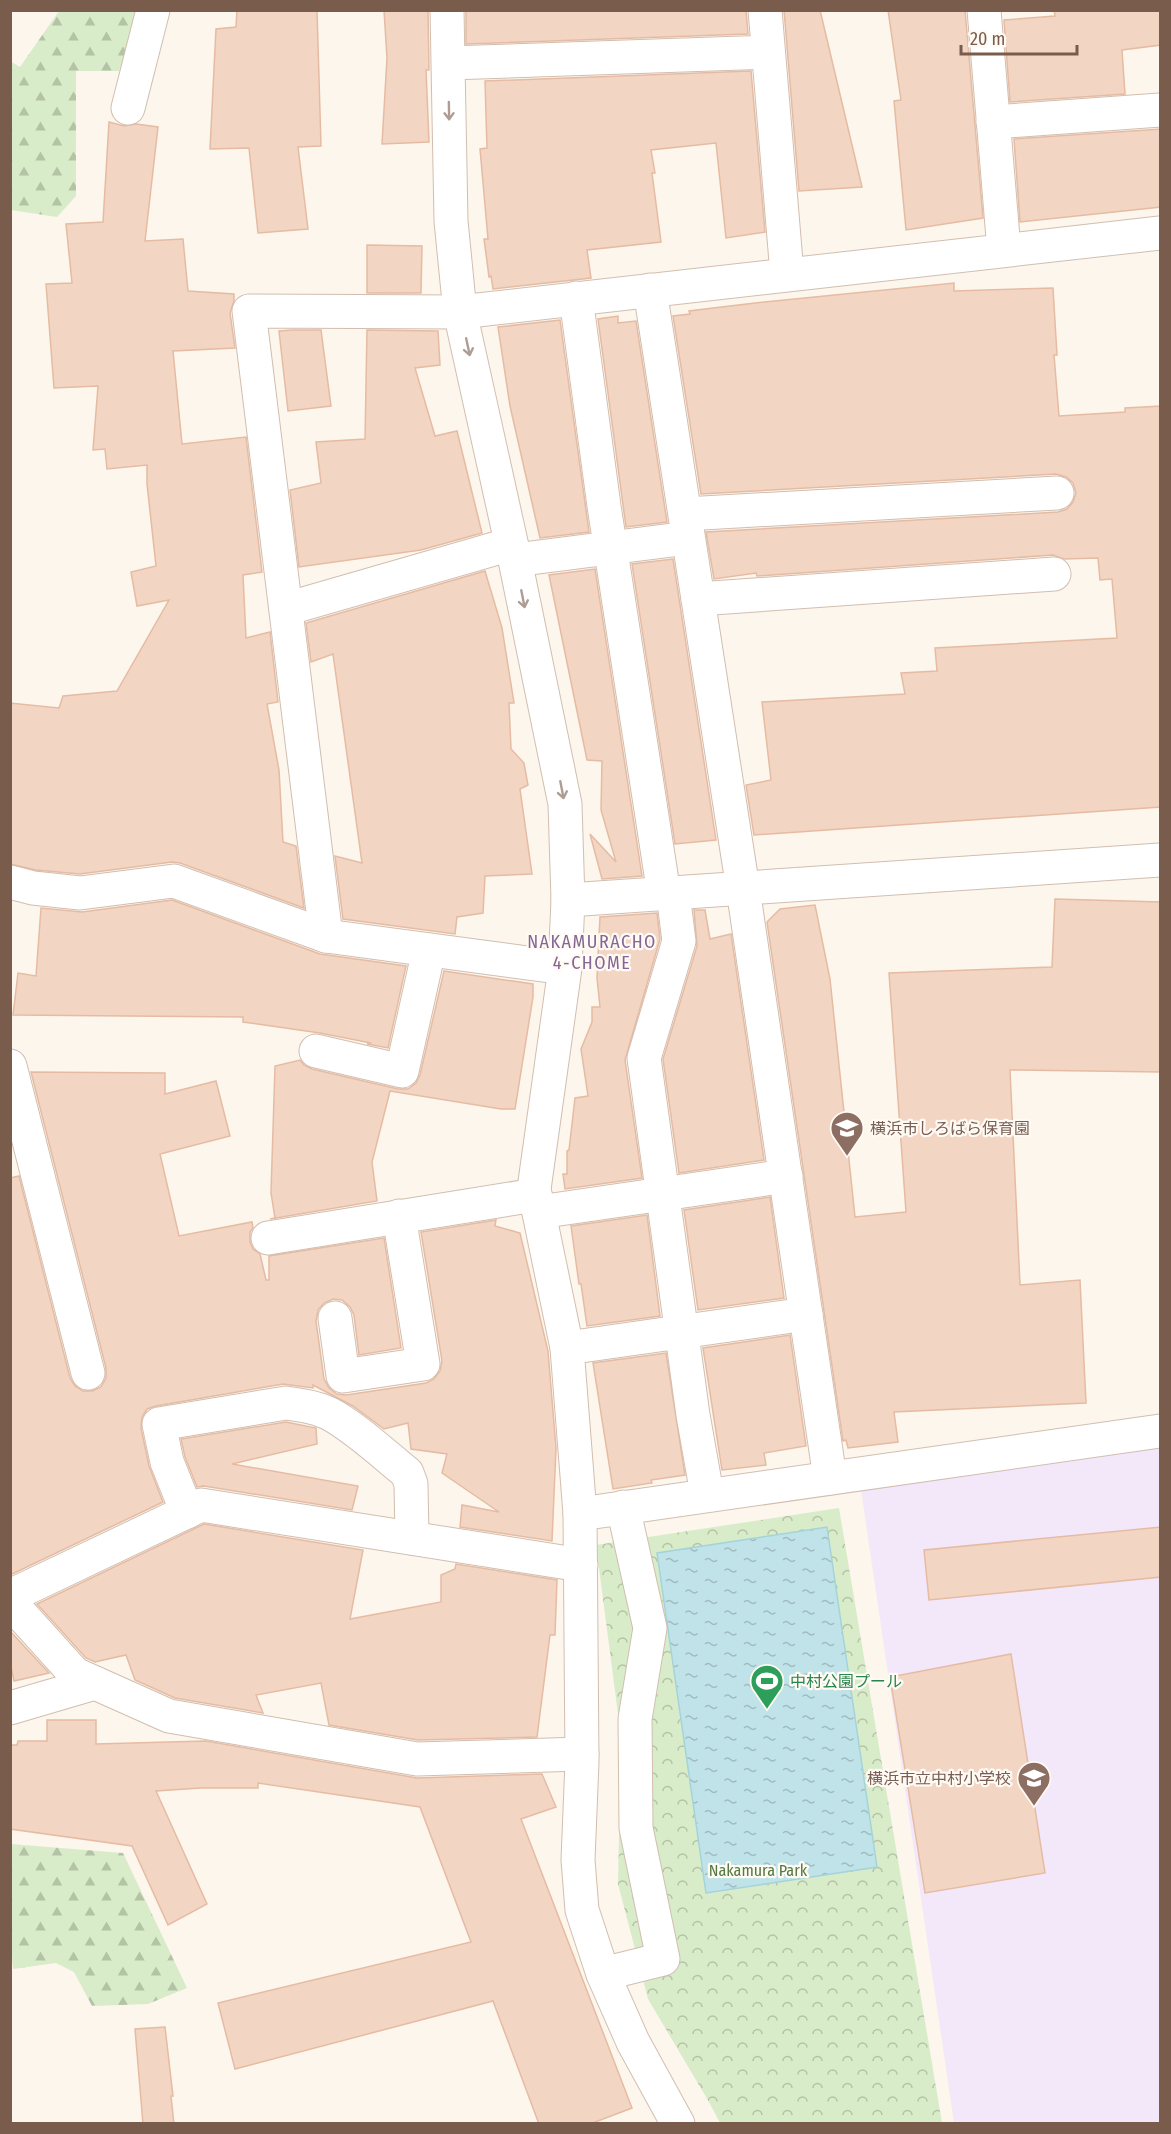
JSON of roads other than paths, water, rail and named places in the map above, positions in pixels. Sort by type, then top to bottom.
[{"type":"street","points":[[128,108],[153,10]]},
{"type":"street","points":[[447,10],[452,221],[460,312],[513,552],[564,804],[568,900],[565,968],[534,1189],[567,1348],[580,1514],[582,1754],[578,1860],[582,1910],[603,1974],[633,2042],[678,2124]]},
{"type":"street","points":[[765,10],[787,274]]},
{"type":"street","points":[[984,10],[1004,250]]},
{"type":"street","points":[[448,63],[768,52]]},
{"type":"street","points":[[993,122],[1161,110]]},
{"type":"street","points":[[327,936],[249,310],[460,312],[1161,233]]},
{"type":"street","points":[[650,290],[743,889],[830,1478]]},
{"type":"street","points":[[576,298],[611,547],[668,894],[679,941],[644,1058],[681,1332],[707,1494]]},
{"type":"street","points":[[286,609],[513,552],[611,547],[686,526],[1057,493]]},
{"type":"street","points":[[698,599],[1054,574]]},
{"type":"street","points":[[568,900],[1161,860]]},
{"type":"street","points":[[10,882],[33,888],[80,893],[174,881],[327,936],[565,968]]},
{"type":"street","points":[[316,1052],[402,1071],[429,950]]},
{"type":"street","points":[[10,1066],[88,1373]]},
{"type":"street","points":[[268,1238],[399,1216],[662,1194],[786,1176]]},
{"type":"street","points":[[335,1318],[343,1376],[423,1364],[399,1216]]},
{"type":"street","points":[[567,1348],[806,1314]]},
{"type":"street","points":[[187,1512],[167,1462],[159,1424],[286,1403],[326,1412],[407,1473],[411,1484],[412,1538]]},
{"type":"street","points":[[580,1514],[707,1494],[1161,1431]]},
{"type":"street","points":[[10,1596],[201,1505],[581,1565]]},
{"type":"street","points":[[603,1974],[663,1959],[636,1828],[635,1719],[650,1628],[623,1507]]},
{"type":"street","points":[[10,1602],[75,1674],[169,1716],[417,1759],[582,1754]]},
{"type":"street","points":[[10,1708],[95,1683]]},
{"type":"water","name":"中村公園プール","points":[[827,1527],[877,1867],[706,1893],[657,1553]]},
{"type":"place","name":"横浜市しろばら保育園","points":[[847,1157]]},
{"type":"place","name":"中村公園プール","points":[[767,1710]]},
{"type":"place","name":"横浜市立中村小学校","points":[[1034,1807]]},
{"type":"district","name":"NAKAMURACHO 4-CHOME","points":[[592,952]]},
{"type":"park label","name":"Nakamura Park","points":[[758,1870]]}]
